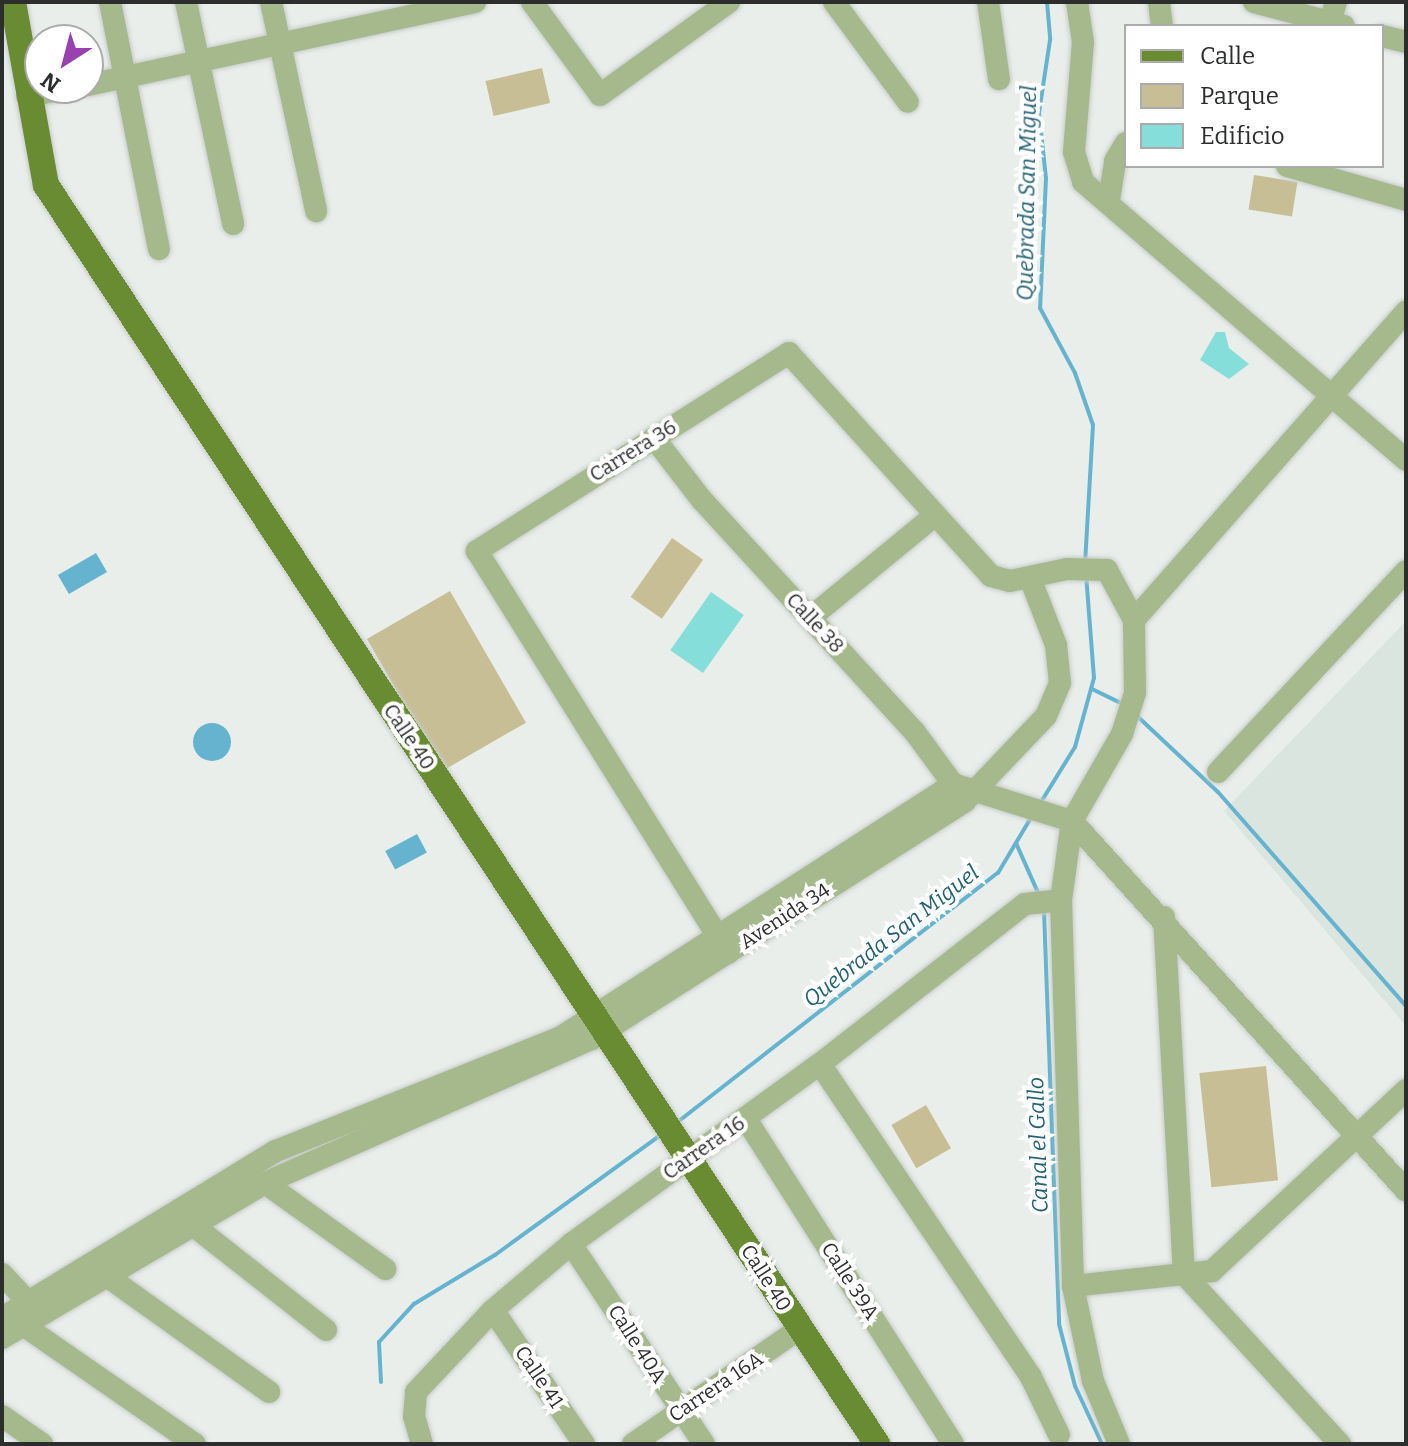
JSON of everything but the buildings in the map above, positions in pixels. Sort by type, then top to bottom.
[{"type":"main road","name":"Calle 40","points":[[13,2],[24,76]]},
{"type":"main road","name":"Calle 40","points":[[2,43],[35,192],[593,1026],[794,1334],[859,1444]]},
{"type":"main road","name":"Calle 40","points":[[29,104],[46,185],[166,384]]},
{"type":"main road","name":"Calle 40","points":[[794,1334],[877,1444]]},
{"type":"street","points":[[110,2],[128,77],[159,249]]},
{"type":"street","points":[[186,2],[233,224]]},
{"type":"street","points":[[271,2],[316,211]]},
{"type":"street","points":[[104,82],[281,47],[475,2]]},
{"type":"street","points":[[532,2],[600,95],[729,2]]},
{"type":"street","points":[[834,2],[908,102]]},
{"type":"street","points":[[988,2],[999,79]]},
{"type":"street","points":[[1077,2],[1083,42],[1074,152],[1083,182],[1109,200],[1406,460]]},
{"type":"street","points":[[1159,2],[1162,24]]},
{"type":"street","points":[[1254,2],[1335,19]]},
{"type":"street","points":[[1384,36],[1406,42]]},
{"type":"street","points":[[1109,200],[1115,161],[1124,146]]},
{"type":"street","points":[[1298,168],[1406,200]]},
{"type":"street","points":[[1134,620],[1406,312]]},
{"type":"street","name":"Carrera 36","points":[[723,944],[477,551],[789,353],[934,516]]},
{"type":"street","name":"Calle 38","points":[[654,438],[810,618],[971,789]]},
{"type":"street","points":[[810,618],[934,516],[991,576],[1030,578],[1067,569],[1107,570],[1134,620],[1133,696],[1122,734],[1068,820],[1055,900],[1073,1286],[1093,1381],[1119,1444]]},
{"type":"street","points":[[1218,772],[1406,571]]},
{"type":"street","name":"Avenida 34","points":[[593,1026],[723,944],[965,801],[971,789],[1046,716],[1060,683],[1056,645],[1030,578]]},
{"type":"street","points":[[971,789],[1068,820],[1164,917],[1406,1191]]},
{"type":"street","name":"Carrera 16","points":[[422,1444],[414,1416],[416,1392],[493,1310],[679,1158],[746,1119],[1025,904],[1055,900]]},
{"type":"street","points":[[1164,917],[1184,1274],[1340,1444]]},
{"type":"street","points":[[12,1322],[108,1277],[265,1183],[593,1026]]},
{"type":"street","points":[[2,1338],[28,1302],[276,1151],[593,1026]]},
{"type":"street","points":[[820,1064],[1031,1377],[1059,1435]]},
{"type":"street","points":[[1073,1286],[1212,1271],[1406,1090]]},
{"type":"street","name":"Calle 39A","points":[[746,1119],[953,1444]]},
{"type":"street","points":[[265,1183],[385,1269]]},
{"type":"street","points":[[194,1226],[326,1330]]},
{"type":"street","name":"Calle 40A","points":[[571,1244],[704,1444]]},
{"type":"street","points":[[2,1274],[28,1302]]},
{"type":"street","points":[[108,1277],[269,1392]]},
{"type":"street","name":"Calle 41","points":[[493,1310],[584,1444]]},
{"type":"street","points":[[12,1322],[195,1444]]},
{"type":"street","name":"Carrera 16A","points":[[633,1444],[794,1334]]},
{"type":"street","points":[[2,1416],[42,1444]]},
{"type":"shaded area","points":[[1406,621],[1406,1026],[1224,811]]},
{"type":"green space","points":[[542,68],[550,103],[494,116],[485,81]]},
{"type":"green space","points":[[1254,175],[1297,182],[1292,216],[1249,210]]},
{"type":"green space","points":[[672,538],[703,560],[662,619],[631,597]]},
{"type":"green space","points":[[450,591],[526,723],[443,771],[367,639]]},
{"type":"green space","points":[[1266,1066],[1278,1180],[1211,1187],[1199,1073]]},
{"type":"green space","points":[[926,1105],[951,1148],[916,1168],[891,1125]]},
{"type":"water","points":[[96,553],[107,572],[69,594],[58,575]]},
{"type":"water","points":[[212,723],[225,729],[231,742],[225,755],[212,761],[199,755],[193,742],[199,729]]},
{"type":"water","points":[[417,834],[427,853],[395,869],[385,851]]},
{"type":"waterway","name":"Quebrada San Miguel","points":[[1047,2],[1050,40],[1039,113],[1046,178],[1040,308],[1075,373],[1093,425],[1085,563]]},
{"type":"waterway","name":"Quebrada San Miguel","points":[[1041,802],[1075,747],[1094,678],[1086,575]]},
{"type":"waterway","points":[[1092,689],[1123,704]]},
{"type":"waterway","points":[[1136,715],[1218,792],[1406,1006]]},
{"type":"waterway","name":"Quebrada San Miguel","points":[[675,1124],[998,873],[1032,816]]},
{"type":"waterway","name":"Canal el Gallo","points":[[1016,843],[1039,895]]},
{"type":"waterway","name":"Canal el Gallo","points":[[1044,911],[1059,1324],[1075,1386],[1102,1444]]},
{"type":"waterway","name":"Quebrada San Miguel","points":[[381,1382],[379,1342],[414,1304],[495,1255],[662,1134]]}]
